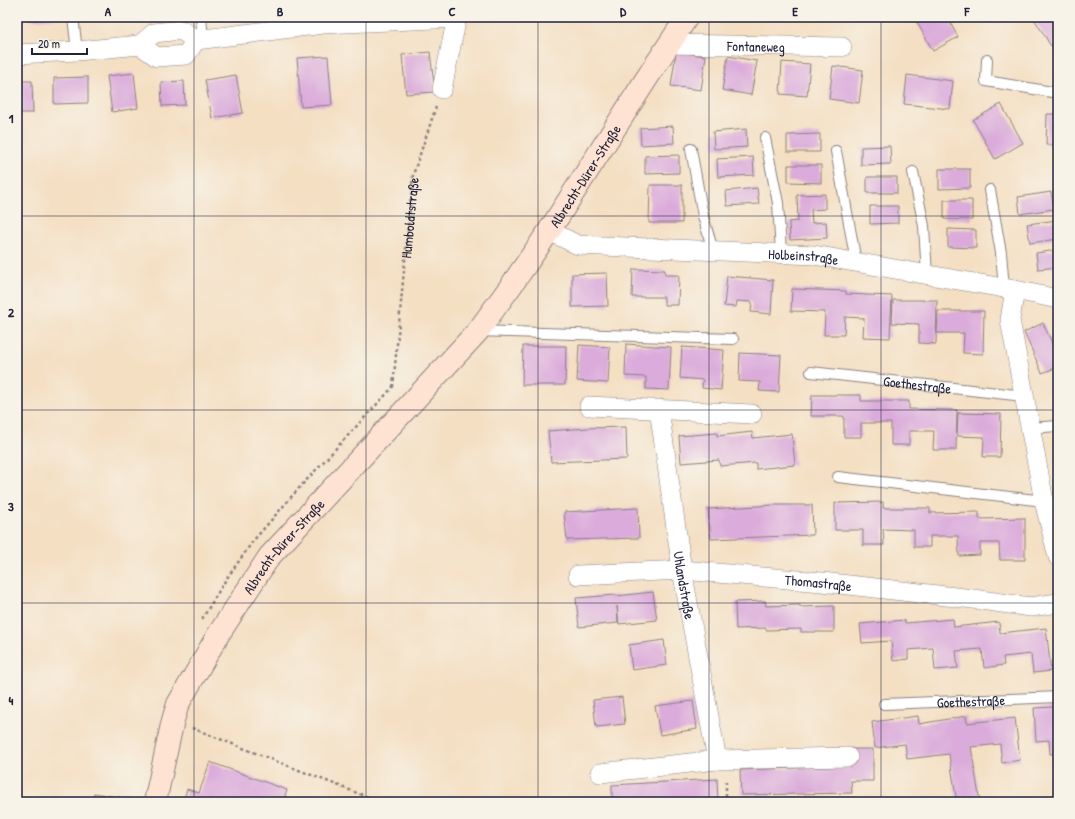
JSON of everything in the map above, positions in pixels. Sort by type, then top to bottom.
[{"type":"street","name":"Albrecht-Dürer-Straße","points":[[155,802],[173,720],[178,704],[218,635],[269,557],[478,331],[549,231],[687,17]]},
{"type":"street","points":[[17,54],[77,51],[140,45],[157,57],[186,55],[199,40],[323,20],[457,18],[442,89]]},
{"type":"street","name":"Fontaneweg","points":[[669,44],[842,47]]},
{"type":"street","name":"Holbeinstraße","points":[[549,231],[578,245],[814,255],[1058,299]]},
{"type":"street","points":[[1009,289],[1010,320],[1044,501],[1053,524],[1058,557]]},
{"type":"street","points":[[589,406],[752,414]]},
{"type":"street","name":"Uhlandstraße","points":[[659,409],[682,570],[717,760]]},
{"type":"street","name":"Thomastraße","points":[[578,575],[682,570],[822,582],[1031,607],[1058,603]]},
{"type":"street","points":[[600,773],[717,760],[848,757]]},
{"type":"lane","points":[[73,17],[77,51]]},
{"type":"lane","points":[[199,40],[201,17]]},
{"type":"lane","points":[[987,60],[986,81],[1058,93]]},
{"type":"lane","points":[[765,138],[778,204],[782,253]]},
{"type":"lane","points":[[691,149],[703,216],[713,251]]},
{"type":"lane","points":[[836,151],[856,262]]},
{"type":"lane","points":[[913,172],[924,226],[928,275]]},
{"type":"lane","points":[[990,190],[1009,289]]},
{"type":"lane","points":[[478,331],[733,339]]},
{"type":"lane","name":"Goethestraße","points":[[811,372],[1024,396]]},
{"type":"lane","points":[[1030,428],[1058,426]]},
{"type":"lane","points":[[838,477],[1044,501]]},
{"type":"lane","name":"Goethestraße","points":[[884,704],[1058,697]]},
{"type":"path","name":"Humboldtstraße","points":[[393,394],[413,175],[442,89]]},
{"type":"path","points":[[192,728],[380,802]]},
{"type":"building","points":[[29,17],[62,17],[62,18],[30,20]]},
{"type":"building","points":[[914,17],[947,17],[958,37],[933,51]]},
{"type":"building","points":[[1033,17],[1058,17],[1058,41],[1051,46]]},
{"type":"building","points":[[430,52],[435,92],[406,94],[402,55]]},
{"type":"building","points":[[676,52],[706,56],[701,90],[671,86]]},
{"type":"building","points":[[328,56],[332,105],[301,107],[297,58]]},
{"type":"building","points":[[728,56],[757,61],[751,95],[722,90]]},
{"type":"building","points":[[782,62],[810,64],[807,96],[780,94]]},
{"type":"building","points":[[833,66],[863,70],[859,103],[829,99]]},
{"type":"building","points":[[134,73],[138,108],[112,112],[107,76]]},
{"type":"building","points":[[236,75],[243,113],[212,118],[205,80]]},
{"type":"building","points":[[907,75],[953,81],[950,109],[904,104]]},
{"type":"building","points":[[88,77],[88,103],[54,104],[54,78]]},
{"type":"building","points":[[17,81],[32,81],[33,113],[17,113]]},
{"type":"building","points":[[184,81],[185,105],[162,106],[161,82]]},
{"type":"building","points":[[1001,104],[1023,143],[995,159],[973,120]]},
{"type":"building","points":[[1047,114],[1058,114],[1058,145],[1046,145]]},
{"type":"building","points":[[673,126],[674,143],[641,145],[640,128]]},
{"type":"building","points":[[746,129],[747,147],[714,149],[713,132]]},
{"type":"building","points":[[820,134],[820,152],[787,152],[787,135]]},
{"type":"building","points":[[890,146],[891,164],[861,165],[861,147]]},
{"type":"building","points":[[679,155],[679,173],[645,174],[645,156]]},
{"type":"building","points":[[753,157],[754,175],[718,177],[717,159]]},
{"type":"building","points":[[788,165],[821,165],[821,183],[788,182]]},
{"type":"building","points":[[939,169],[970,169],[970,188],[939,189]]},
{"type":"building","points":[[867,177],[897,177],[897,193],[867,193]]},
{"type":"building","points":[[650,185],[682,185],[682,223],[649,223]]},
{"type":"building","points":[[757,188],[759,204],[727,206],[726,191]]},
{"type":"building","points":[[1051,192],[1054,209],[1020,214],[1018,197]]},
{"type":"building","points":[[825,194],[825,209],[811,210],[812,223],[826,222],[827,238],[790,240],[789,222],[798,221],[797,195]]},
{"type":"building","points":[[944,200],[972,200],[972,220],[944,219]]},
{"type":"building","points":[[870,206],[898,206],[898,223],[870,224]]},
{"type":"building","points":[[1058,220],[1058,239],[1030,243],[1027,224]]},
{"type":"building","points":[[948,229],[976,230],[976,248],[948,247]]},
{"type":"building","points":[[1058,250],[1058,267],[1038,269],[1036,253]]},
{"type":"building","points":[[633,269],[665,270],[665,275],[679,275],[678,305],[664,305],[664,297],[632,297]]},
{"type":"building","points":[[607,273],[608,306],[572,307],[572,274]]},
{"type":"building","points":[[727,276],[773,280],[771,314],[751,312],[752,302],[737,301],[736,307],[724,306]]},
{"type":"building","points":[[792,289],[846,291],[846,294],[892,296],[890,338],[863,337],[864,318],[845,317],[844,335],[824,335],[825,312],[791,311]]},
{"type":"building","points":[[893,300],[937,300],[936,344],[919,343],[919,324],[892,323]]},
{"type":"building","points":[[938,311],[984,311],[983,354],[963,353],[964,333],[937,333]]},
{"type":"building","points":[[1043,323],[1058,356],[1058,367],[1042,373],[1024,332]]},
{"type":"building","points":[[626,344],[671,347],[669,390],[646,389],[646,377],[625,376]]},
{"type":"building","points":[[579,345],[610,347],[608,383],[577,381]]},
{"type":"building","points":[[523,346],[566,346],[565,385],[522,385]]},
{"type":"building","points":[[682,347],[724,350],[721,390],[702,388],[703,380],[680,378]]},
{"type":"building","points":[[740,353],[781,355],[779,392],[759,391],[760,382],[739,381]]},
{"type":"building","points":[[812,395],[861,395],[861,401],[909,401],[909,409],[957,410],[956,450],[933,450],[934,431],[909,431],[909,445],[891,445],[891,423],[861,423],[861,437],[844,437],[844,416],[811,416]]},
{"type":"building","points":[[958,413],[1001,414],[1000,457],[983,457],[984,437],[957,436]]},
{"type":"building","points":[[626,427],[627,459],[551,462],[548,431]]},
{"type":"building","points":[[752,432],[753,438],[792,434],[795,465],[756,469],[756,463],[720,466],[719,460],[681,463],[679,436],[717,433],[717,436]]},
{"type":"building","points":[[883,502],[883,508],[930,508],[930,513],[979,512],[979,519],[1025,518],[1025,560],[1000,560],[999,543],[980,543],[980,555],[959,556],[958,536],[930,536],[930,547],[914,547],[914,530],[883,529],[884,545],[863,545],[863,530],[835,530],[835,503]]},
{"type":"building","points":[[774,505],[812,505],[813,535],[711,539],[708,509]]},
{"type":"building","points":[[638,508],[639,538],[567,540],[564,512]]},
{"type":"building","points":[[653,592],[657,620],[619,624],[617,606],[618,623],[579,627],[576,598]]},
{"type":"building","points":[[765,601],[766,606],[834,606],[834,632],[801,632],[801,629],[736,629],[735,602]]},
{"type":"building","points":[[953,619],[954,627],[999,622],[1000,633],[1046,628],[1051,671],[1033,673],[1031,654],[1003,657],[1004,665],[984,668],[982,649],[956,651],[958,668],[935,670],[933,648],[908,650],[908,659],[893,661],[891,641],[862,643],[860,624],[905,620],[905,623]]},
{"type":"building","points":[[664,640],[667,665],[632,670],[629,645]]},
{"type":"building","points":[[622,697],[625,724],[596,727],[593,700]]},
{"type":"building","points":[[693,701],[697,729],[660,735],[655,706]]},
{"type":"building","points":[[1054,707],[1054,715],[1058,715],[1058,754],[1050,754],[1049,740],[1036,741],[1034,708]]},
{"type":"building","points":[[918,716],[919,724],[966,716],[967,723],[1015,718],[1020,760],[1002,763],[1000,744],[971,747],[980,802],[957,802],[949,754],[907,759],[905,744],[875,748],[872,722]]},
{"type":"building","points":[[851,749],[873,749],[873,781],[851,781],[852,793],[741,795],[740,770],[851,766]]},
{"type":"building","points":[[210,762],[287,790],[283,802],[183,802],[187,789],[199,793]]},
{"type":"building","points":[[717,779],[718,802],[612,802],[612,785]]},
{"type":"building","points":[[94,793],[131,799],[131,802],[92,802]]},
{"type":"building","points":[[1058,793],[1058,802],[1044,802],[1043,800]]},
{"type":"building","points":[[306,798],[318,802],[305,802]]}]
